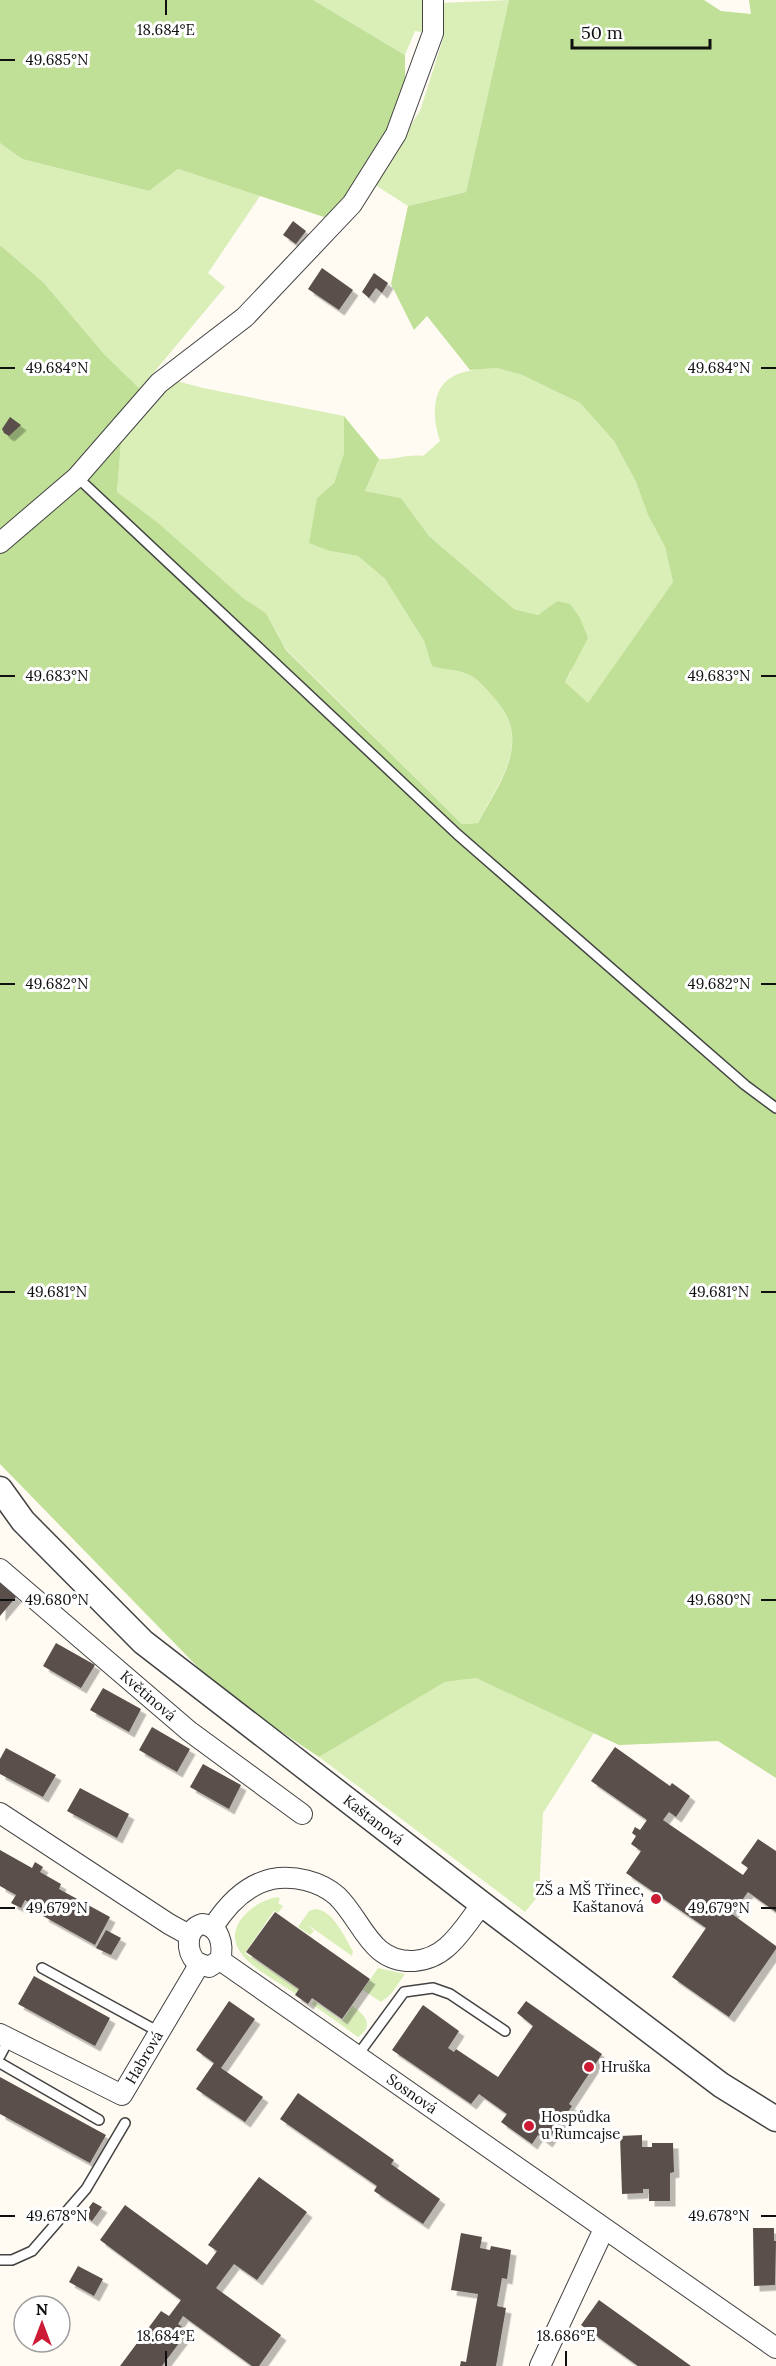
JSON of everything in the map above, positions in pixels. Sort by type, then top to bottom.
[{"type":"street","points":[[0,543],[77,477],[159,383],[245,317],[352,204],[396,135],[433,33],[433,0]]},
{"type":"street","name":"Kaštanová","points":[[0,1489],[23,1521],[143,1642],[721,2085],[776,2119]]},
{"type":"street","name":"Květinová","points":[[0,1569],[189,1731],[302,1814]]},
{"type":"street","points":[[0,1813],[189,1935]]},
{"type":"street","points":[[213,1928],[231,1902],[250,1888],[272,1879],[300,1879],[319,1885],[334,1894],[381,1953],[398,1959],[418,1960],[429,1958],[446,1948],[482,1904]]},
{"type":"street","points":[[208,1925],[213,1928],[221,1941],[220,1960],[209,1967],[199,1965],[190,1954],[189,1935],[197,1926],[208,1925]]},
{"type":"street","name":"Sosnová","points":[[220,1960],[776,2348]]},
{"type":"street","name":"Habrová","points":[[3,2043],[122,2095],[199,1965]]},
{"type":"street","points":[[540,2366],[604,2229]]},
{"type":"lane","points":[[77,477],[457,834],[745,1085],[776,1108]]},
{"type":"lane","points":[[42,1968],[159,2032]]},
{"type":"lane","points":[[357,2056],[404,1992],[433,1988],[450,1994],[505,2031]]},
{"type":"lane","points":[[0,2062],[99,2120]]},
{"type":"lane","points":[[0,2260],[12,2260],[32,2251],[86,2189],[125,2123]]},
{"type":"green space","points":[[0,0],[313,0],[405,55],[405,101],[363,178],[327,218],[178,169],[149,191],[22,159],[0,143]]},
{"type":"green space","points":[[313,0],[426,0],[427,33],[415,31],[405,55]]},
{"type":"green space","points":[[509,0],[466,192],[408,206],[372,183],[420,111],[443,39],[441,3]]},
{"type":"green space","points":[[509,0],[704,0],[721,11],[751,14],[749,0],[776,0],[776,1778],[718,1741],[619,1745],[476,1678],[445,1682],[319,1757],[222,1692],[0,1464],[0,245],[44,283],[104,354],[140,389],[116,426],[121,443],[117,492],[158,523],[243,598],[266,613],[286,650],[462,824],[478,823],[509,762],[512,746],[511,730],[506,714],[475,678],[463,672],[432,666],[424,641],[385,579],[358,556],[330,551],[309,543],[317,498],[334,483],[344,453],[344,416],[379,459],[365,491],[401,498],[429,536],[514,609],[538,615],[557,601],[570,604],[580,618],[588,638],[565,682],[588,703],[673,582],[665,547],[648,515],[636,482],[614,441],[580,403],[522,375],[497,368],[470,370],[427,316],[414,330],[391,284],[408,206],[466,192]]},
{"type":"green space","points":[[0,143],[22,159],[149,191],[178,169],[260,196],[208,273],[225,287],[140,389],[104,354],[44,283],[0,245]]},
{"type":"green space","points":[[497,368],[522,375],[580,403],[614,441],[636,482],[648,515],[665,547],[673,582],[588,704],[565,682],[571,672],[557,601],[538,615],[514,609],[429,536],[401,498],[365,491],[379,459],[423,456],[440,441],[435,406],[440,389],[445,382],[463,372]]},
{"type":"green space","points":[[173,380],[344,416],[344,453],[334,483],[317,498],[330,551],[358,556],[385,579],[424,641],[432,665],[463,672],[479,681],[506,714],[511,730],[512,746],[508,762],[478,823],[462,824],[286,649],[266,613],[243,598],[117,492],[121,443]]},
{"type":"green space","points":[[476,1678],[594,1733],[543,1813],[539,1895],[525,1912],[319,1757],[445,1682]]},
{"type":"green space","points":[[278,1897],[280,1899],[278,1903],[283,1906],[278,1913],[274,1911],[245,1953],[299,1990],[296,1994],[250,1963],[241,1953],[236,1942],[236,1931],[242,1918],[254,1907]]},
{"type":"green space","points":[[316,1909],[333,1919],[353,1951],[352,1956],[308,1925],[314,1931],[310,1935],[298,1927],[309,1911]]},
{"type":"green space","points":[[378,1968],[405,1974],[391,1994],[381,2002],[363,1990]]},
{"type":"green space","points":[[314,2001],[342,2021],[352,2006],[364,2016],[366,2029],[358,2037],[312,2004]]},
{"type":"building","points":[[293,221],[306,231],[296,244],[283,235]]},
{"type":"building","points":[[322,268],[353,290],[339,310],[308,289]]},
{"type":"building","points":[[374,273],[388,283],[382,293],[376,288],[369,298],[362,292]]},
{"type":"building","points":[[10,417],[21,425],[9,436],[2,429]]},
{"type":"building","points":[[0,1583],[16,1597],[0,1616]]},
{"type":"building","points":[[56,1643],[95,1665],[81,1688],[43,1666]]},
{"type":"building","points":[[103,1688],[141,1709],[129,1732],[90,1710]]},
{"type":"building","points":[[152,1727],[190,1749],[177,1772],[139,1750]]},
{"type":"building","points":[[615,1747],[670,1786],[672,1783],[690,1796],[676,1817],[669,1812],[663,1820],[743,1875],[748,1868],[741,1863],[758,1839],[776,1851],[776,1912],[748,1892],[732,1914],[776,1946],[776,1949],[729,2017],[672,1977],[706,1928],[626,1873],[641,1851],[631,1844],[636,1836],[632,1833],[635,1827],[640,1830],[647,1820],[591,1781]]},
{"type":"building","points":[[6,1748],[56,1775],[43,1797],[0,1774],[0,1759]]},
{"type":"building","points":[[203,1764],[241,1785],[229,1809],[190,1787]]},
{"type":"building","points":[[80,1788],[129,1814],[117,1838],[67,1811]]},
{"type":"building","points":[[0,1850],[32,1868],[35,1862],[43,1867],[40,1872],[61,1884],[59,1889],[110,1917],[95,1945],[43,1916],[45,1912],[25,1900],[21,1908],[11,1903],[16,1895],[0,1886]]},
{"type":"building","points":[[275,1912],[370,1979],[342,2019],[312,1998],[308,2004],[295,1995],[299,1989],[246,1952]]},
{"type":"building","points":[[106,1930],[121,1938],[111,1955],[96,1948]]},
{"type":"building","points":[[34,1976],[110,2018],[95,2046],[18,2004]]},
{"type":"building","points":[[229,2001],[255,2019],[221,2068],[263,2097],[245,2122],[196,2089],[214,2063],[196,2050]]},
{"type":"building","points":[[526,2001],[602,2054],[569,2104],[572,2106],[547,2142],[538,2135],[532,2144],[501,2122],[507,2114],[479,2094],[471,2104],[392,2050],[423,2005],[459,2031],[448,2048],[454,2052],[456,2049],[498,2077],[533,2026],[517,2013]]},
{"type":"building","points":[[0,2077],[106,2135],[90,2163],[0,2114]]},
{"type":"building","points":[[298,2093],[394,2160],[391,2164],[440,2199],[423,2224],[374,2191],[377,2186],[280,2119]]},
{"type":"building","points":[[642,2135],[642,2147],[652,2147],[652,2143],[673,2143],[674,2172],[670,2173],[670,2201],[649,2201],[649,2189],[643,2189],[643,2193],[622,2194],[620,2136]]},
{"type":"building","points":[[259,2177],[307,2212],[257,2280],[234,2264],[216,2288],[281,2335],[259,2366],[252,2366],[183,2316],[178,2324],[188,2331],[162,2366],[120,2366],[161,2311],[169,2316],[181,2300],[100,2240],[125,2205],[207,2265],[217,2251],[208,2245]]},
{"type":"building","points":[[93,2202],[102,2207],[92,2221],[83,2215]]},
{"type":"building","points":[[753,2228],[774,2228],[775,2285],[754,2286]]},
{"type":"building","points":[[461,2233],[482,2237],[480,2248],[490,2250],[491,2246],[511,2250],[507,2279],[502,2278],[497,2306],[506,2308],[496,2366],[460,2366],[461,2361],[466,2362],[478,2294],[451,2290]]},
{"type":"building","points":[[78,2266],[103,2279],[94,2296],[69,2282]]},
{"type":"building","points":[[599,2300],[691,2366],[638,2366],[581,2325]]},
{"type":"place","name":"ZŠ a MŠ Třinec, Kaštanová","points":[[656,1899]]},
{"type":"place","name":"Hruška","points":[[589,2067]]},
{"type":"place","name":"Hospůdka u Rumcajse","points":[[529,2126]]}]
